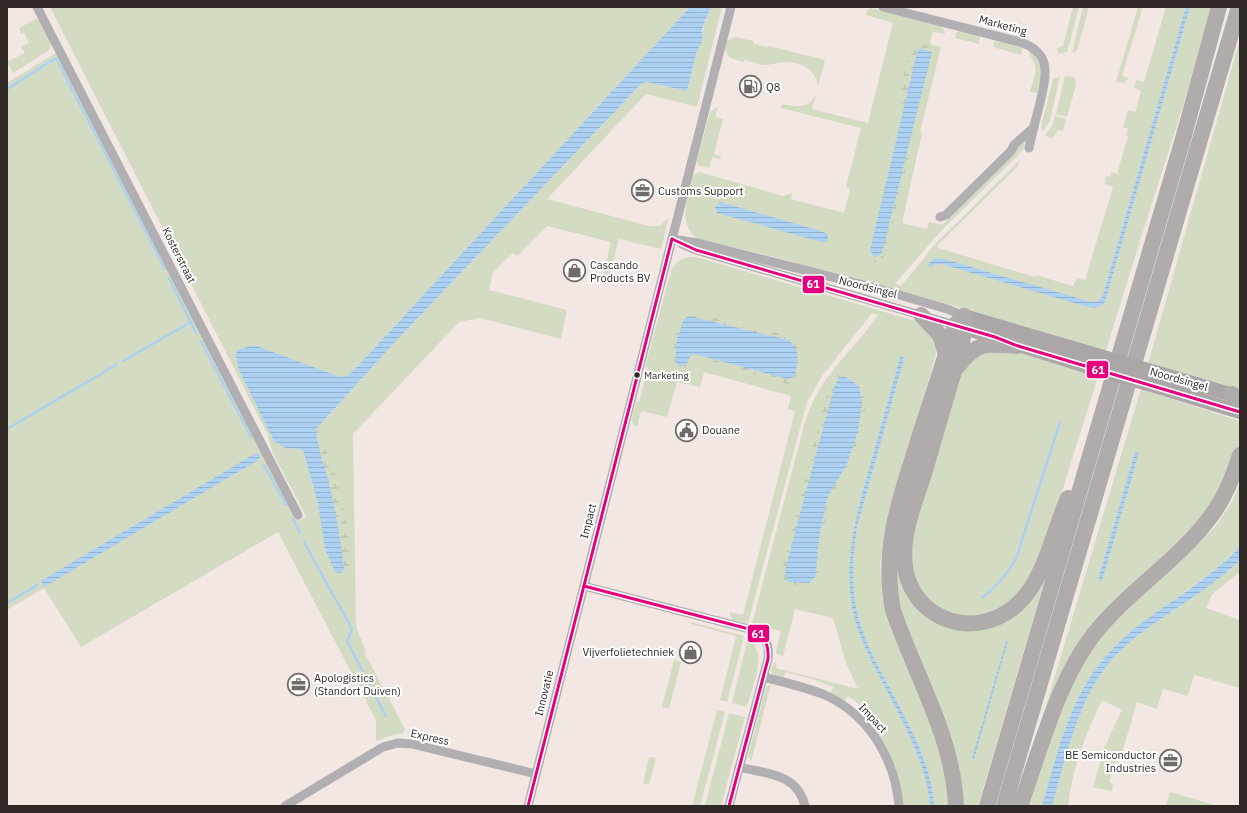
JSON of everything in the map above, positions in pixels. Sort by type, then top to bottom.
[{"type":"highway","points":[[988,806],[1183,139],[1219,7]]},
{"type":"highway","points":[[1004,806],[1239,7]]},
{"type":"highway","points":[[921,315],[940,335],[946,354]]},
{"type":"highway","points":[[957,323],[954,371],[909,520],[905,549],[905,566],[914,592],[919,601],[929,610],[950,621],[975,624],[988,621],[1004,614],[1020,602],[1035,582],[1043,565],[1066,502],[1099,429]]},
{"type":"highway","points":[[956,806],[955,788],[949,756],[936,716],[893,610],[888,567],[890,539],[904,486],[957,323]]},
{"type":"highway","points":[[954,371],[965,356],[976,347],[988,344],[1018,346]]},
{"type":"highway","points":[[1020,806],[1063,689],[1084,648],[1115,610],[1171,559],[1202,527],[1226,492],[1240,456]]},
{"type":"main road","name":"Noordsingel","points":[[957,323],[1018,346],[1088,360]]},
{"type":"main road","name":"Noordsingel","points":[[957,323],[1237,404]]},
{"type":"street","name":"Kosterstraat","points":[[37,7],[298,515]]},
{"type":"street","points":[[672,239],[731,7]]},
{"type":"street","name":"Marketing","points":[[883,7],[1020,42],[1033,47],[1043,58],[1046,72],[1029,148]]},
{"type":"street","points":[[940,216],[946,215],[1011,151],[1014,145],[1034,128]]},
{"type":"street","name":"Noordsingel","points":[[672,239],[698,243],[947,308],[957,323]]},
{"type":"street","name":"Noordsingel","points":[[672,239],[696,250],[921,315],[957,323]]},
{"type":"street","name":"Impact","points":[[584,586],[672,239]]},
{"type":"street","points":[[584,586],[756,631],[765,638],[769,650],[729,806]]},
{"type":"street","name":"Innovatie","points":[[528,806],[584,586]]},
{"type":"street","name":"Impact","points":[[763,677],[807,688],[844,706],[857,716],[876,738],[886,756],[895,778],[899,806]]},
{"type":"street","name":"Express","points":[[285,806],[383,747],[398,743],[412,744],[536,774]]},
{"type":"street","points":[[740,767],[789,781],[799,790],[805,806]]},
{"type":"green space","points":[[50,7],[690,7],[347,376],[340,377],[238,350],[235,355],[236,362],[279,445],[285,448],[305,449],[316,429],[395,342],[642,83],[647,82],[687,91],[711,7],[722,7],[697,107],[646,94],[547,199],[649,226],[660,226],[669,217],[661,249],[619,239],[609,278],[603,277],[611,242],[547,226],[517,256],[513,253],[493,272],[489,290],[567,310],[561,339],[480,318],[459,322],[353,434],[356,627],[366,651],[364,652],[405,729],[403,733],[392,735],[377,741],[376,720],[278,532],[81,647],[44,588],[7,610],[7,83],[54,54],[60,53],[300,521],[306,516],[273,454],[268,435]]},
{"type":"green space","points":[[1073,7],[1079,7],[1067,52],[1058,54],[1057,48],[1063,46]]},
{"type":"green space","points":[[1083,7],[1089,7],[1077,51],[1072,53]]},
{"type":"green space","points":[[1138,7],[1143,7],[1122,76],[1129,78],[1124,83],[1116,82]]},
{"type":"green space","points":[[1166,7],[1212,7],[1187,94],[1106,351],[955,306],[818,271],[784,259],[698,239],[691,233],[687,226],[685,210],[687,201],[693,176],[699,172],[783,196],[792,193],[791,199],[844,213],[850,189],[846,187],[861,128],[781,108],[782,104],[793,106],[806,105],[816,94],[812,109],[868,123],[893,23],[866,15],[868,10],[871,8],[942,26],[945,33],[933,32],[930,42],[932,45],[941,47],[920,132],[922,133],[902,223],[927,229],[929,222],[942,225],[1015,153],[1016,147],[1026,137],[1023,150],[939,233],[895,284],[901,286],[936,243],[1020,160],[1018,166],[938,245],[938,248],[1035,277],[1036,275],[1073,286],[1077,278],[1085,280],[1113,187],[1105,184],[1106,176],[1110,177],[1112,172],[1117,174],[1128,136],[1126,136],[1128,129],[1123,127],[1128,110],[1135,112],[1141,91],[1134,88],[1136,80],[1144,82]]},
{"type":"green space","points":[[36,19],[40,20],[51,41],[49,50],[13,73],[7,62],[25,53],[21,47],[29,43],[24,32],[21,34],[19,28]]},
{"type":"green space","points":[[960,31],[980,36],[979,44],[955,38],[957,32]]},
{"type":"green space","points":[[735,37],[753,41],[754,44],[766,47],[769,46],[825,60],[818,87],[817,81],[811,71],[796,63],[780,62],[763,65],[730,58],[725,49],[727,41]]},
{"type":"green space","points":[[1240,39],[1240,392],[1148,364]]},
{"type":"green space","points":[[997,41],[1021,46],[1021,55],[993,47],[994,42]]},
{"type":"green space","points":[[920,43],[927,45],[932,52],[902,111],[901,94],[905,71],[912,47]]},
{"type":"green space","points":[[1029,51],[1031,51],[1038,61],[1041,71],[1037,93],[1030,92],[1035,75],[1034,64],[1029,53]]},
{"type":"green space","points":[[1060,76],[1050,120],[1043,131],[1041,127],[1053,79]]},
{"type":"green space","points":[[1065,76],[1074,77],[1076,85],[1067,117],[1056,114]]},
{"type":"green space","points":[[718,107],[715,117],[723,119],[714,154],[721,156],[720,159],[712,157],[709,168],[698,165],[697,161],[710,112]]},
{"type":"green space","points":[[1055,116],[1066,119],[1063,131],[1058,130],[1052,139],[1045,135],[1052,127]]},
{"type":"green space","points":[[912,143],[884,257],[879,262],[874,262],[867,254],[867,244],[874,242],[905,148]]},
{"type":"green space","points":[[696,257],[919,322],[925,326],[938,347],[885,529],[880,566],[883,598],[891,629],[940,747],[950,806],[903,806],[897,774],[889,755],[873,727],[877,724],[874,719],[869,722],[862,716],[867,710],[848,696],[845,701],[830,694],[834,687],[785,672],[783,678],[772,674],[771,669],[774,662],[777,663],[776,668],[858,689],[846,663],[833,618],[795,609],[783,656],[777,654],[776,651],[781,631],[752,624],[804,425],[810,408],[818,392],[836,366],[878,315],[872,313],[822,376],[807,402],[748,623],[733,620],[730,616],[730,612],[743,615],[795,411],[788,409],[791,396],[704,372],[700,387],[677,382],[667,417],[641,411],[637,427],[633,424],[632,419],[636,402],[639,402],[648,368],[645,367],[671,271],[675,264],[684,258]]},
{"type":"green space","points":[[693,313],[696,316],[709,316],[736,326],[775,332],[792,338],[797,342],[801,351],[801,362],[795,381],[787,384],[698,357],[692,359],[685,368],[676,368],[673,356],[675,333],[684,316]]},
{"type":"green space","points":[[995,348],[1029,355],[1098,376],[1053,521],[1044,547],[1032,572],[1017,594],[1000,608],[987,614],[962,616],[948,613],[936,607],[925,595],[915,577],[912,558],[913,548],[916,526],[961,372],[970,357]]},
{"type":"green space","points":[[837,375],[846,375],[853,378],[862,388],[865,398],[863,422],[853,457],[829,503],[821,542],[819,573],[815,581],[809,585],[791,585],[784,581],[782,569],[828,389]]},
{"type":"green space","points":[[1141,389],[1240,421],[1240,441],[1236,457],[1206,517],[1152,568],[1118,596],[1092,624],[1072,654],[1042,719]]},
{"type":"green space","points":[[319,427],[321,439],[330,459],[337,483],[348,532],[349,561],[347,571],[341,573],[342,568],[315,441],[316,429]]},
{"type":"green space","points":[[1240,484],[1240,546],[1215,570],[1138,626],[1076,702],[1066,726],[1042,806],[1028,806],[1070,685],[1099,636],[1215,527],[1232,502]]},
{"type":"green space","points":[[902,537],[918,606],[986,626],[1050,562],[978,806],[960,806],[905,632],[894,573]]},
{"type":"green space","points":[[1240,560],[1240,572],[1212,594],[1206,608],[1240,620],[1240,688],[1194,675],[1188,696],[1163,689],[1157,709],[1137,702],[1119,763],[1115,762],[1109,782],[1113,784],[1112,791],[1093,787],[1104,748],[1122,710],[1102,700],[1080,752],[1068,806],[1052,806],[1067,750],[1080,712],[1088,694],[1109,663],[1123,648],[1139,635],[1208,587]]},
{"type":"green space","points":[[691,622],[744,636],[727,702],[720,700],[736,636],[691,624]]},
{"type":"green space","points":[[748,638],[754,644],[758,661],[755,681],[747,707],[732,703]]},
{"type":"green space","points":[[674,660],[681,662],[669,709],[662,707]]},
{"type":"green space","points":[[771,684],[751,762],[748,756],[766,687]]},
{"type":"green space","points":[[717,710],[725,712],[700,806],[692,806]]},
{"type":"green space","points":[[729,713],[745,717],[721,806],[705,806]]},
{"type":"green space","points":[[649,757],[656,758],[649,785],[643,783]]},
{"type":"green space","points":[[1170,792],[1218,806],[1166,806]]},
{"type":"water","points":[[690,7],[711,7],[702,29],[702,41],[697,51],[687,91],[647,82],[642,83],[395,342],[316,429],[319,448],[328,479],[338,524],[344,570],[341,573],[335,572],[325,549],[318,503],[304,453],[301,449],[285,448],[274,441],[239,370],[235,355],[238,350],[254,345],[340,377],[347,376]]},
{"type":"water","points":[[1186,7],[1190,7],[1105,302],[1097,307],[1088,307],[941,264],[934,264],[932,267],[928,266],[934,259],[944,259],[1091,302],[1099,301],[1103,295]]},
{"type":"water","points":[[918,48],[932,52],[882,253],[876,257],[873,256],[870,250]]},
{"type":"water","points":[[720,202],[824,232],[828,235],[828,239],[826,242],[821,242],[717,213],[715,207]]},
{"type":"water","points":[[689,316],[788,340],[795,348],[798,357],[794,377],[787,379],[694,354],[691,355],[687,363],[680,367],[675,361],[677,339],[684,319]]},
{"type":"water","points":[[903,356],[904,359],[857,527],[853,577],[855,602],[861,626],[869,648],[915,737],[931,783],[934,806],[930,806],[927,786],[913,744],[864,645],[856,622],[851,598],[849,575],[854,528],[859,505],[900,357]]},
{"type":"water","points":[[839,377],[846,377],[859,386],[862,402],[858,431],[847,464],[827,498],[819,539],[815,577],[809,583],[788,582],[785,572],[786,566],[834,388]]},
{"type":"water","points":[[1135,452],[1139,453],[1102,581],[1098,580]]},
{"type":"water","points":[[256,453],[260,458],[258,460],[44,587],[41,581]]},
{"type":"water","points":[[1240,546],[1240,560],[1225,574],[1139,635],[1123,648],[1109,663],[1098,678],[1081,712],[1068,750],[1052,806],[1042,806],[1057,754],[1074,706],[1100,664],[1117,644],[1139,625],[1217,568]]},
{"type":"water","points":[[1006,641],[1008,641],[974,759],[972,758]]},
{"type":"waterway","points":[[7,89],[56,58],[165,269]]},
{"type":"waterway","points":[[169,278],[196,333]]},
{"type":"waterway","points":[[123,361],[191,322]]},
{"type":"waterway","points":[[201,341],[251,437]]},
{"type":"waterway","points":[[7,429],[116,365]]},
{"type":"waterway","points":[[982,598],[1001,580],[1016,559],[1060,422]]},
{"type":"waterway","points":[[264,465],[286,505]]},
{"type":"waterway","points":[[293,519],[300,533]]},
{"type":"waterway","points":[[304,542],[352,629],[347,641],[386,716]]},
{"type":"waterway","points":[[7,603],[37,585]]},
{"type":"transit line","name":"61","points":[[672,239],[696,250],[995,337],[1018,346],[1240,412]]},
{"type":"transit line","name":"61","points":[[528,806],[672,239]]},
{"type":"transit line","name":"61","points":[[584,586],[749,629],[754,631],[764,640],[768,648],[768,659],[729,806]]},
{"type":"place","name":"Q8","points":[[751,87]]},
{"type":"place","name":"Customs Support","points":[[643,191]]},
{"type":"place","name":"Cascando Products BV","points":[[574,271]]},
{"type":"place","name":"Marketing","points":[[637,375]]},
{"type":"place","name":"Douane","points":[[686,430]]},
{"type":"place","name":"Vijverfolietechniek","points":[[690,652]]},
{"type":"place","name":"Apologistics (Standort Duiven)","points":[[299,684]]},
{"type":"place","name":"BE Semiconductor Industries","points":[[1171,761]]}]
